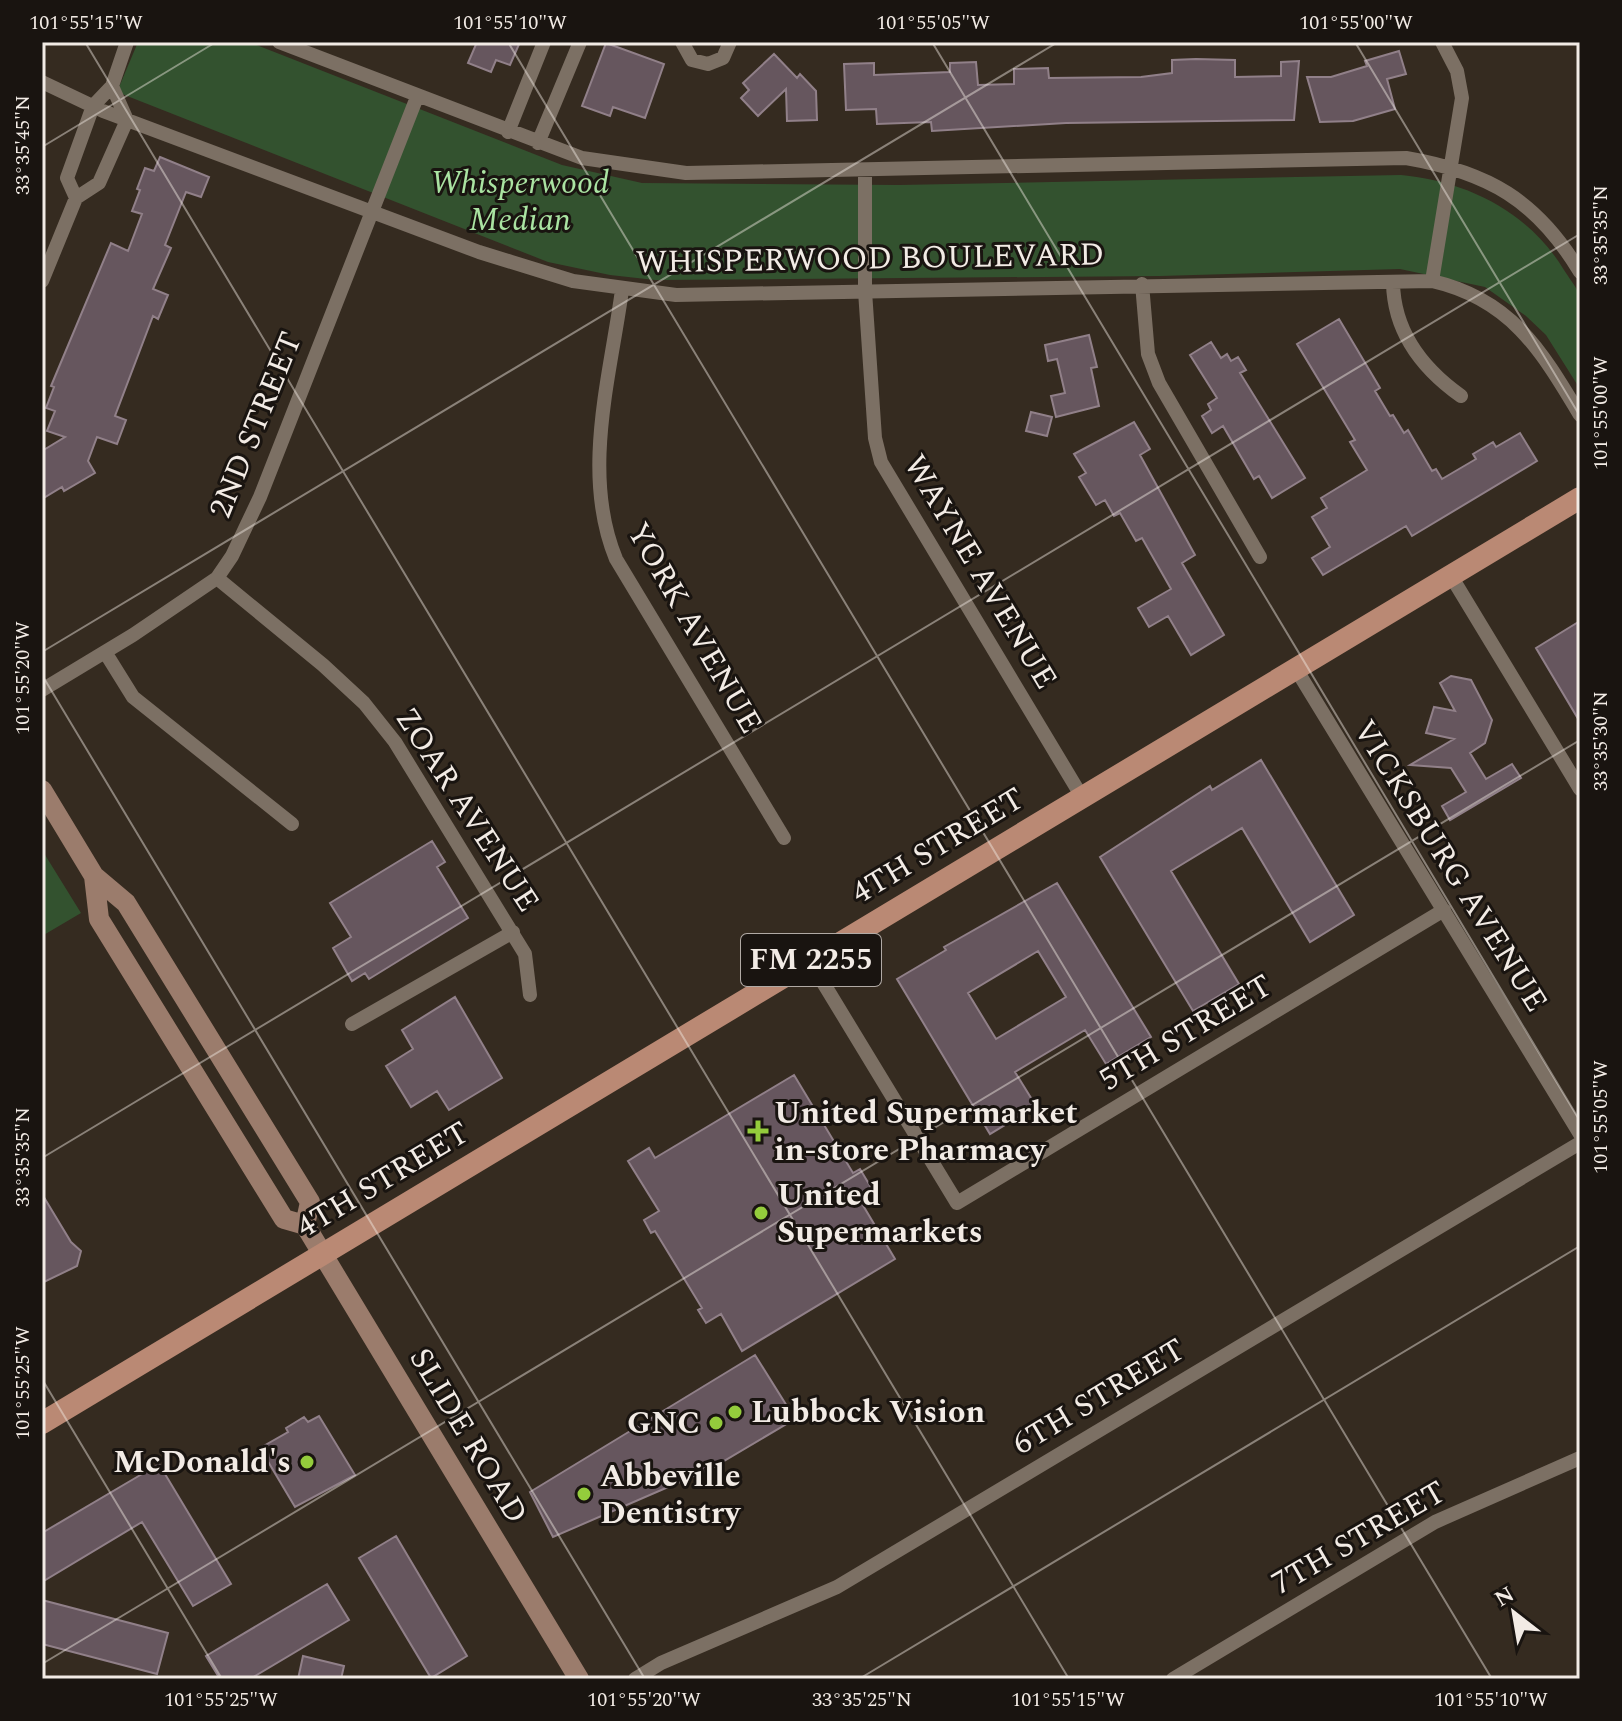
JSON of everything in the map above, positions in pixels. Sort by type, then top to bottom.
[{"type":"main road","name":"4TH STREET","points":[[42,1423],[1580,498]]},
{"type":"main road","name":"SLIDE ROAD","points":[[42,790],[94,876],[126,903],[310,1202],[305,1225]]},
{"type":"main road","name":"SLIDE ROAD","points":[[94,876],[99,919],[284,1219],[305,1225],[579,1679]]},
{"type":"street","points":[[76,198],[67,178],[93,106],[112,86],[127,42]]},
{"type":"street","points":[[279,42],[538,143],[608,164],[686,173],[1406,158],[1451,166],[1487,179],[1541,217],[1560,238],[1580,272]]},
{"type":"street","points":[[508,132],[544,42]]},
{"type":"street","points":[[538,143],[580,42]]},
{"type":"street","points":[[682,42],[692,60],[708,64],[723,58],[730,42]]},
{"type":"street","points":[[1432,281],[1462,98],[1457,71],[1442,42]]},
{"type":"street","name":"WHISPERWOOD BOULEVARD","points":[[42,82],[127,120],[370,212],[573,281],[622,290],[676,295],[1432,281],[1472,293],[1521,329],[1541,351],[1580,415]]},
{"type":"street","points":[[42,281],[76,198],[99,183],[127,120],[112,86]]},
{"type":"street","name":"2ND STREET","points":[[42,690],[217,578],[232,556],[260,497],[417,97]]},
{"type":"street","name":"WAYNE AVENUE","points":[[865,171],[865,291],[875,438],[881,462],[1082,797]]},
{"type":"street","points":[[1393,283],[1397,319],[1436,378],[1461,396]]},
{"type":"street","points":[[1142,284],[1148,354],[1159,383],[1260,557]]},
{"type":"street","name":"YORK AVENUE","points":[[622,290],[597,480],[607,536],[616,559],[784,838]]},
{"type":"street","points":[[1451,576],[1580,789]]},
{"type":"street","name":"ZOAR AVENUE","points":[[217,578],[364,703],[395,742],[525,954],[530,995]]},
{"type":"street","points":[[105,652],[133,697],[292,824]]},
{"type":"street","name":"VICKSBURG AVENUE","points":[[1296,669],[1580,1134]]},
{"type":"street","name":"5TH STREET","points":[[810,961],[957,1203],[1444,910]]},
{"type":"street","points":[[352,1024],[513,932]]},
{"type":"street","name":"6TH STREET","points":[[635,1679],[661,1663],[837,1587],[1580,1143]]},
{"type":"street","name":"7TH STREET","points":[[1173,1679],[1435,1522],[1580,1458]]},
{"type":"green space","name":"Whisperwood Median","points":[[138,42],[249,42],[562,165],[642,183],[899,185],[1401,175],[1426,178],[1472,192],[1494,203],[1514,216],[1550,250],[1580,296],[1580,389],[1546,335],[1526,316],[1485,287],[1400,269],[1160,276],[655,280],[610,275],[548,262],[117,92]]},
{"type":"green space","points":[[42,850],[81,913],[42,936]]},
{"type":"building","points":[[477,42],[520,42],[510,65],[496,60],[491,72],[468,63]]},
{"type":"building","points":[[606,43],[664,64],[645,118],[613,107],[610,116],[582,106]]},
{"type":"building","points":[[1399,51],[1406,74],[1387,79],[1395,109],[1353,121],[1320,122],[1307,77],[1331,77],[1367,66],[1365,61]]},
{"type":"building","points":[[774,54],[797,78],[800,74],[816,91],[817,120],[787,121],[786,89],[758,116],[741,98],[749,90],[743,83]]},
{"type":"building","points":[[1172,60],[1235,60],[1235,77],[1281,76],[1281,62],[1299,61],[1294,120],[1066,123],[932,131],[931,122],[877,124],[876,109],[846,110],[844,64],[874,63],[874,75],[950,72],[950,63],[976,62],[978,85],[1014,84],[1014,69],[1048,68],[1049,78],[1141,77],[1172,73]]},
{"type":"building","points":[[160,157],[209,177],[201,197],[186,192],[165,245],[171,248],[153,289],[168,295],[158,319],[153,316],[115,416],[126,420],[117,444],[97,437],[88,461],[95,473],[64,491],[62,487],[42,499],[42,451],[65,437],[47,431],[55,411],[46,408],[54,387],[51,386],[111,243],[128,251],[142,214],[132,211],[140,190],[137,189],[145,168],[154,171]]},
{"type":"building","points":[[1339,319],[1380,388],[1375,391],[1390,416],[1393,415],[1404,433],[1408,430],[1432,471],[1436,469],[1442,479],[1476,459],[1473,454],[1493,442],[1496,447],[1520,433],[1537,461],[1412,536],[1406,526],[1323,575],[1312,558],[1330,547],[1312,517],[1327,508],[1321,498],[1367,470],[1350,442],[1355,440],[1297,344]]},
{"type":"building","points":[[1089,335],[1097,367],[1091,368],[1099,406],[1056,417],[1051,396],[1065,393],[1057,359],[1048,361],[1045,345]]},
{"type":"building","points":[[1211,342],[1221,358],[1227,354],[1231,361],[1238,357],[1246,370],[1240,373],[1305,478],[1272,498],[1259,476],[1254,479],[1223,426],[1212,433],[1202,416],[1211,410],[1208,404],[1217,398],[1190,355]]},
{"type":"building","points":[[1031,412],[1052,417],[1047,436],[1026,431]]},
{"type":"building","points":[[1134,422],[1150,449],[1140,455],[1195,555],[1182,563],[1224,635],[1191,655],[1168,616],[1149,627],[1138,608],[1171,589],[1142,538],[1136,541],[1120,513],[1114,516],[1105,500],[1096,505],[1079,477],[1086,473],[1074,454]]},
{"type":"building","points":[[1580,621],[1580,722],[1536,648]]},
{"type":"building","points":[[1451,676],[1471,680],[1492,720],[1485,743],[1470,753],[1486,779],[1512,764],[1521,778],[1450,820],[1442,806],[1466,792],[1451,768],[1410,765],[1454,739],[1426,733],[1434,707],[1455,711],[1440,683]]},
{"type":"building","points":[[1261,760],[1354,915],[1310,942],[1242,828],[1171,871],[1239,984],[1193,1011],[1100,857],[1210,786],[1212,790]]},
{"type":"building","points":[[432,841],[445,862],[437,867],[468,918],[369,979],[365,973],[352,981],[333,948],[351,937],[330,903]]},
{"type":"building","points":[[1057,883],[1151,1037],[1106,1064],[1085,1030],[1015,1072],[1036,1106],[990,1134],[897,979],[946,950],[944,947]],"holes":[[[1038,951],[1066,997],[996,1039],[968,993]]]},
{"type":"building","points":[[455,997],[502,1078],[449,1110],[437,1091],[411,1107],[386,1066],[413,1049],[402,1030]]},
{"type":"building","name":"United Supermarkets","points":[[794,1075],[853,1173],[860,1169],[875,1194],[861,1202],[895,1259],[742,1351],[721,1314],[706,1323],[698,1310],[702,1308],[655,1231],[651,1233],[644,1220],[659,1211],[628,1161],[649,1148],[655,1158]]},
{"type":"building","points":[[42,1194],[71,1242],[81,1251],[77,1266],[42,1283]]},
{"type":"building","points":[[755,1355],[795,1419],[712,1468],[553,1537],[530,1492]]},
{"type":"building","name":"McDonald's","points":[[319,1416],[355,1475],[295,1507],[260,1448],[288,1432],[286,1428],[304,1417],[308,1422]]},
{"type":"building","points":[[159,1464],[231,1584],[193,1606],[142,1522],[42,1582],[42,1533]]},
{"type":"building","points":[[396,1536],[467,1656],[431,1678],[359,1558]]},
{"type":"building","points":[[327,1584],[349,1620],[250,1679],[220,1679],[206,1656]]},
{"type":"building","points":[[42,1600],[168,1633],[157,1674],[42,1644]]},
{"type":"building","points":[[303,1656],[344,1666],[341,1679],[298,1679]]},
{"type":"place","name":"United Supermarket in-store Pharmacy","points":[[758,1131]]},
{"type":"place","name":"United Supermarkets","points":[[761,1213]]},
{"type":"place","name":"Lubbock Vision","points":[[735,1412]]},
{"type":"place","name":"GNC","points":[[716,1423]]},
{"type":"place","name":"McDonald's","points":[[307,1462]]},
{"type":"place","name":"Abbeville Dentistry","points":[[584,1494]]}]
